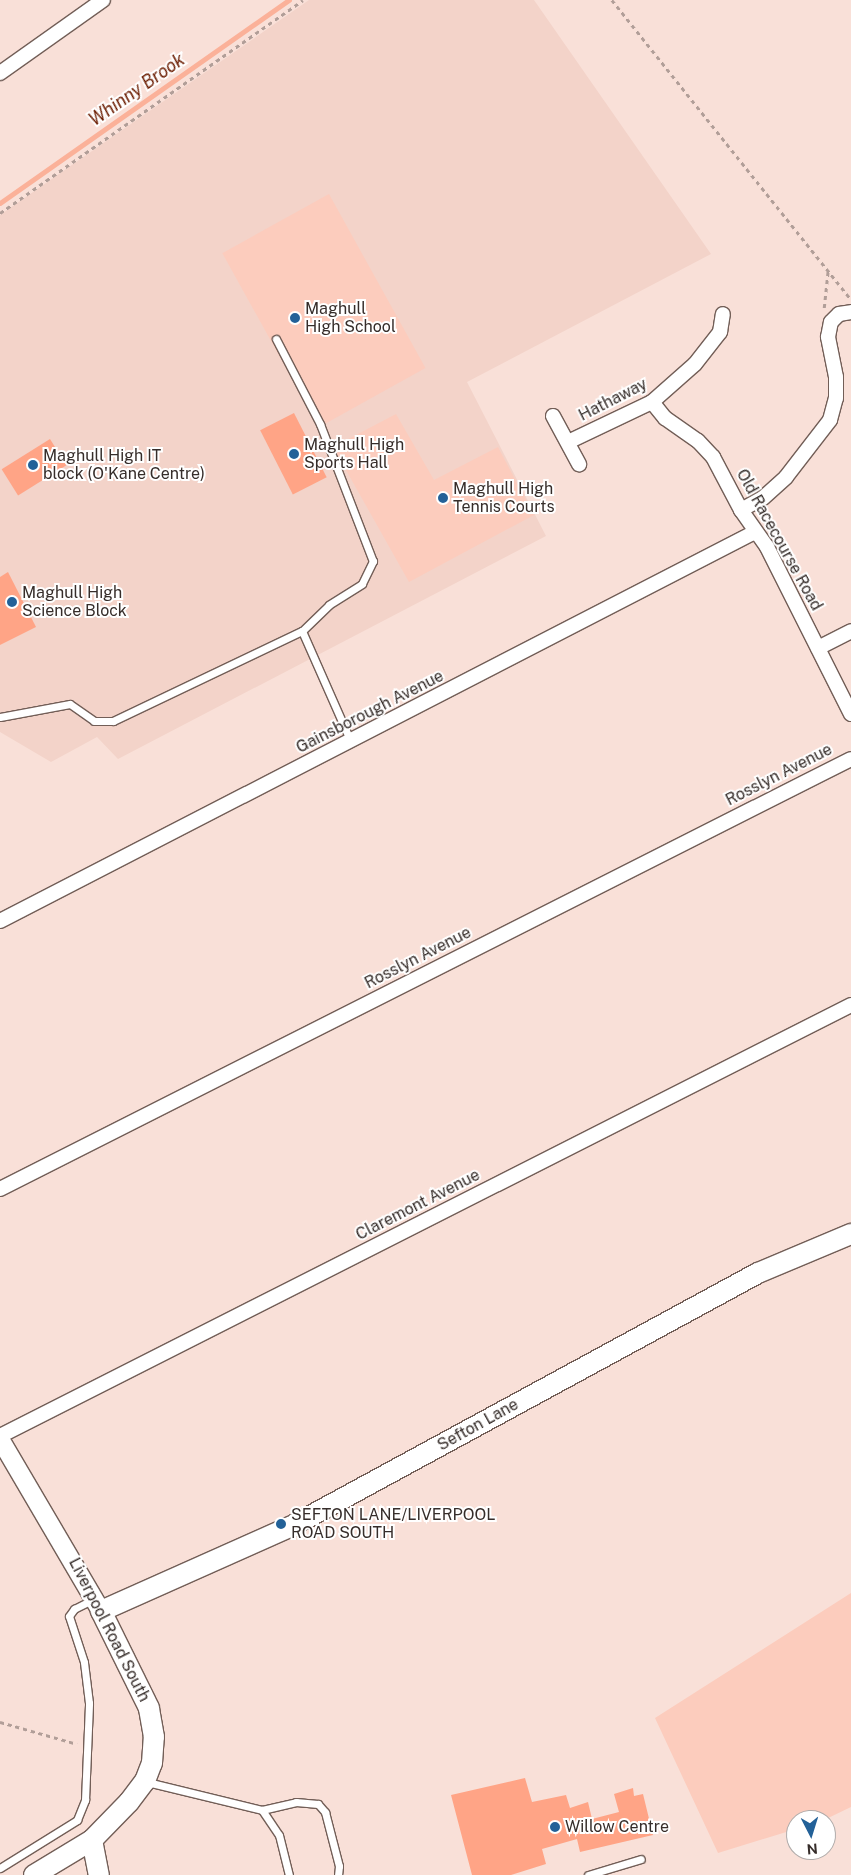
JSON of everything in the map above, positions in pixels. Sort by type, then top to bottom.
[{"type":"main road","name":"Sefton Lane","points":[[98,1605],[292,1526],[758,1273],[851,1234]]},
{"type":"main road","name":"Liverpool Road South","points":[[34,1875],[92,1840],[129,1802],[144,1781],[154,1750],[149,1708],[98,1605]]},
{"type":"main road","points":[[92,1840],[99,1875]]},
{"type":"street","points":[[0,74],[103,0]]},
{"type":"street","points":[[741,510],[763,498],[786,478],[830,420],[836,398],[836,377],[828,337],[831,322],[840,314],[851,312]]},
{"type":"street","name":"Hathaway","points":[[568,442],[652,402],[700,358],[720,332],[723,314]]},
{"type":"street","name":"Old Racecourse Road","points":[[652,402],[665,418],[706,448],[741,510],[767,547],[851,714]]},
{"type":"street","name":"Hathaway","points":[[554,416],[579,464]]},
{"type":"street","name":"Gainsborough Avenue","points":[[0,922],[755,532]]},
{"type":"street","points":[[818,648],[851,631]]},
{"type":"street","name":"Rosslyn Avenue","points":[[0,1189],[851,759]]},
{"type":"street","name":"Claremont Avenue","points":[[0,1438],[851,1005]]},
{"type":"street","name":"Liverpool Road South","points":[[0,1438],[98,1605]]},
{"type":"lane","points":[[0,717],[70,704],[94,721],[113,721],[302,631],[329,605],[362,584],[373,561],[320,424],[276,339]]},
{"type":"lane","points":[[302,631],[351,742]]},
{"type":"lane","points":[[0,1868],[76,1820],[84,1800],[89,1702],[84,1662],[69,1616],[74,1608],[98,1605]]},
{"type":"lane","points":[[144,1781],[262,1810],[296,1802],[318,1804],[325,1812],[339,1866],[338,1875]]},
{"type":"lane","points":[[262,1810],[279,1835],[289,1875]]},
{"type":"lane","points":[[588,1875],[641,1859]]},
{"type":"path","points":[[0,213],[303,0]]},
{"type":"path","points":[[612,0],[851,298]]},
{"type":"path","points":[[828,270],[824,313],[828,337]]},
{"type":"path","points":[[0,1722],[88,1747]]},
{"type":"shaded area","name":"Maghull High School","points":[[309,0],[534,0],[711,254],[467,382],[546,536],[118,759],[97,737],[51,762],[0,732],[0,215]]},
{"type":"shaded area","points":[[329,194],[425,368],[319,427],[222,253]]},
{"type":"shaded area","name":"Maghull High Tennis Courts","points":[[396,414],[434,480],[498,447],[534,515],[409,582],[333,447]]},
{"type":"shaded area","points":[[851,1593],[851,1807],[836,1814],[836,1810],[786,1810],[786,1832],[718,1853],[655,1718]]},
{"type":"building","name":"Maghull High Sports Hall","points":[[294,413],[327,477],[293,494],[260,430]]},
{"type":"building","name":"Maghull High IT block (O'Kane Centre)","points":[[50,439],[66,465],[18,495],[2,469]]},
{"type":"building","name":"Maghull High Science Block","points":[[8,572],[36,627],[0,645],[0,577]]},
{"type":"building","name":"Willow Centre","points":[[525,1778],[532,1802],[566,1795],[570,1808],[588,1802],[592,1819],[619,1812],[614,1794],[633,1788],[634,1796],[643,1794],[653,1835],[580,1852],[577,1839],[542,1849],[546,1864],[511,1875],[472,1875],[451,1795]]},
{"type":"waterway","name":"Whinny Brook","points":[[0,203],[289,0]]},
{"type":"place","name":"Maghull High School","points":[[295,318]]},
{"type":"place","name":"Maghull High Sports Hall","points":[[294,454]]},
{"type":"place","name":"Maghull High IT block (O'Kane Centre)","points":[[33,465]]},
{"type":"place","name":"Maghull High Tennis Courts","points":[[443,498]]},
{"type":"place","name":"Maghull High Science Block","points":[[12,602]]},
{"type":"place","name":"SEFTON LANE/LIVERPOOL ROAD SOUTH","points":[[281,1524]]},
{"type":"place","name":"Willow Centre","points":[[555,1827]]}]
